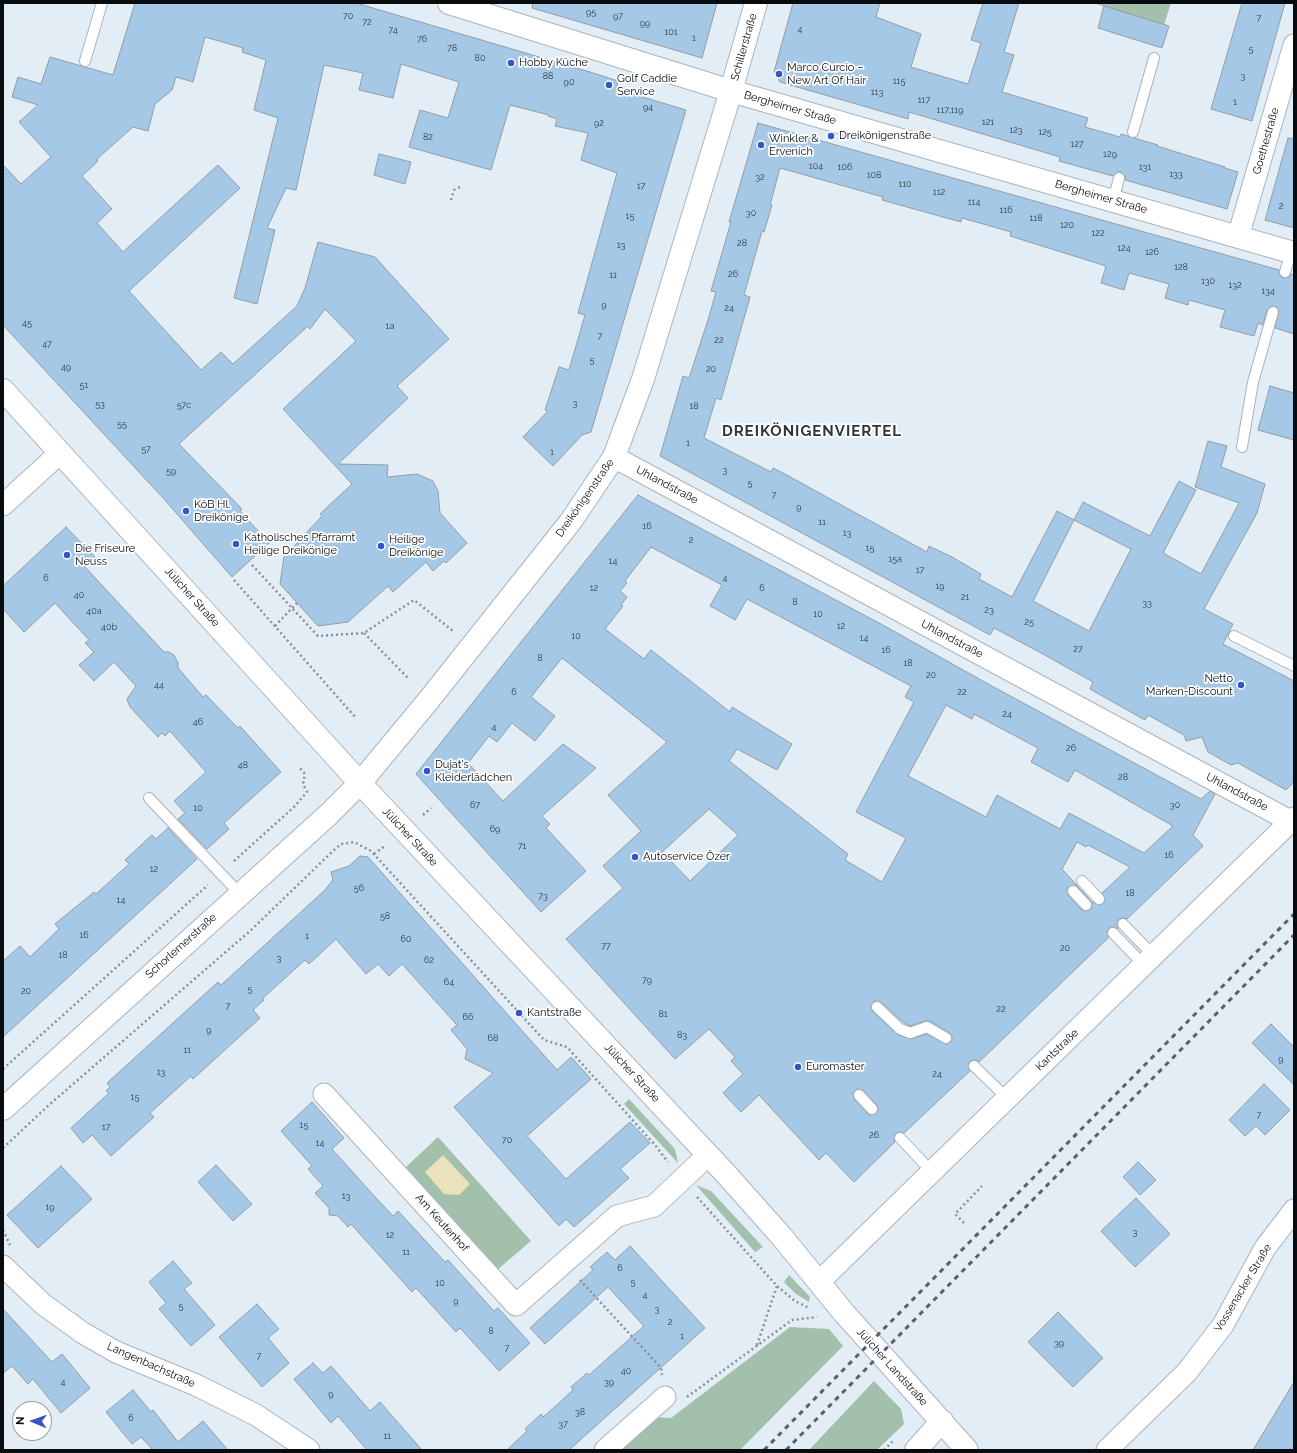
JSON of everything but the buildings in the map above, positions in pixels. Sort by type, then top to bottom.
[{"type":"main road","name":"Bergheimer Straße","points":[[449,3],[732,91],[1238,238],[1290,259]]},
{"type":"main road","name":"Schillerstraße","points":[[732,91],[756,3]]},
{"type":"main road","name":"Dreikönigenstraße","points":[[360,783],[472,646],[571,521],[614,457],[643,379],[732,91]]},
{"type":"main road","name":"Jülicher Straße","points":[[3,390],[360,783],[708,1155],[782,1237],[819,1282]]},
{"type":"main road","name":"Schorlemerstraße","points":[[3,1109],[328,815],[360,783]]},
{"type":"main road","name":"Jülicher Landstraße","points":[[819,1282],[844,1313],[967,1450]]},
{"type":"main road","points":[[916,1450],[942,1421]]},
{"type":"street","name":"Goethestraße","points":[[1238,238],[1294,45]]},
{"type":"street","points":[[3,505],[60,453]]},
{"type":"street","name":"Uhlandstraße","points":[[614,457],[1292,819]]},
{"type":"street","name":"Kantstraße","points":[[819,1282],[1292,819]]},
{"type":"street","name":"Am Keutenhof","points":[[324,1094],[516,1305],[565,1264],[617,1216],[654,1206],[708,1155]]},
{"type":"street","name":"Vossenacker Straße","points":[[1107,1450],[1187,1372],[1223,1325],[1265,1248],[1294,1210]]},
{"type":"street","name":"Langenbachstraße","points":[[3,1266],[44,1305],[83,1333],[116,1352],[196,1385],[256,1415],[309,1450]]},
{"type":"street","points":[[605,1450],[665,1397]]},
{"type":"lane","points":[[85,61],[102,3]]},
{"type":"lane","points":[[1133,132],[1154,58]]},
{"type":"lane","points":[[1113,201],[1119,178]]},
{"type":"lane","points":[[1242,447],[1253,382],[1273,312]]},
{"type":"lane","points":[[1234,636],[1294,666]]},
{"type":"lane","points":[[149,798],[240,894]]},
{"type":"lane","points":[[1082,881],[1099,898]]},
{"type":"lane","points":[[1073,891],[1086,905]]},
{"type":"lane","points":[[1123,924],[1149,960]]},
{"type":"lane","points":[[1113,933],[1149,960]]},
{"type":"lane","points":[[877,1007],[900,1029],[910,1033],[927,1027],[946,1038]]},
{"type":"lane","points":[[974,1066],[1007,1098]]},
{"type":"lane","points":[[858,1095],[872,1109]]},
{"type":"lane","points":[[900,1138],[932,1172]]},
{"type":"path","points":[[451,200],[454,190],[462,186]]},
{"type":"path","points":[[252,565],[318,636],[364,633],[414,600],[472,646]]},
{"type":"path","points":[[234,580],[356,718]]},
{"type":"path","points":[[274,626],[297,603]]},
{"type":"path","points":[[364,633],[408,678]]},
{"type":"path","points":[[3,1069],[294,807],[306,792],[303,784],[305,774],[300,768]]},
{"type":"path","points":[[3,1148],[50,1104],[250,931],[334,850],[341,844],[354,842],[371,851],[544,1040],[567,1047],[655,1145],[681,1180],[777,1286],[795,1301],[812,1310]]},
{"type":"path","points":[[964,1223],[956,1214],[982,1186]]},
{"type":"path","points":[[565,1264],[661,1368],[665,1397],[685,1399],[792,1320],[823,1316],[818,1313]]},
{"type":"path","points":[[757,1346],[777,1286]]},
{"type":"green space","points":[[1093,3],[1171,3],[1164,25]]},
{"type":"green space","points":[[629,1099],[675,1149],[678,1163],[624,1104]]},
{"type":"green space","points":[[438,1137],[531,1241],[497,1270],[406,1167]]},
{"type":"green space","points":[[696,1185],[711,1191],[763,1247],[755,1252]]},
{"type":"green space","points":[[789,1275],[810,1297],[809,1302],[796,1294],[784,1282]]},
{"type":"green space","points":[[790,1327],[829,1329],[843,1346],[740,1450],[615,1450],[652,1417],[671,1418]]},
{"type":"green space","points":[[874,1381],[901,1409],[904,1424],[877,1450],[809,1450]]},
{"type":"sand","points":[[443,1155],[470,1184],[459,1195],[444,1194],[425,1172]]},
{"type":"railway","points":[[764,1450],[1294,914]]},
{"type":"railway","points":[[786,1450],[1294,935]]},
{"type":"place","name":"Hobby Küche","points":[[511,63]]},
{"type":"place","name":"Marco Curcio – New Art Of Hair","points":[[779,74]]},
{"type":"place","name":"Golf Caddie Service","points":[[609,85]]},
{"type":"place","name":"Dreikönigenstraße","points":[[831,136]]},
{"type":"place","name":"Winkler & Ervenich","points":[[761,145]]},
{"type":"place","name":"KöB Hl. Dreikönige","points":[[186,511]]},
{"type":"place","name":"Katholisches Pfarramt Heilige Dreikönige","points":[[236,544]]},
{"type":"place","name":"Heilige Dreikönige","points":[[381,546]]},
{"type":"place","name":"Die Friseure Neuss","points":[[67,555]]},
{"type":"place","name":"Netto Marken-Discount","points":[[1241,685]]},
{"type":"place","name":"Dujat's Kleiderlädchen","points":[[427,771]]},
{"type":"place","name":"Autoservice Özer","points":[[635,857]]},
{"type":"place","name":"Kantstraße","points":[[519,1013]]},
{"type":"place","name":"Euromaster","points":[[798,1067]]},
{"type":"district","name":"DREIKÖNIGENVIERTEL","points":[[812,431]]}]
